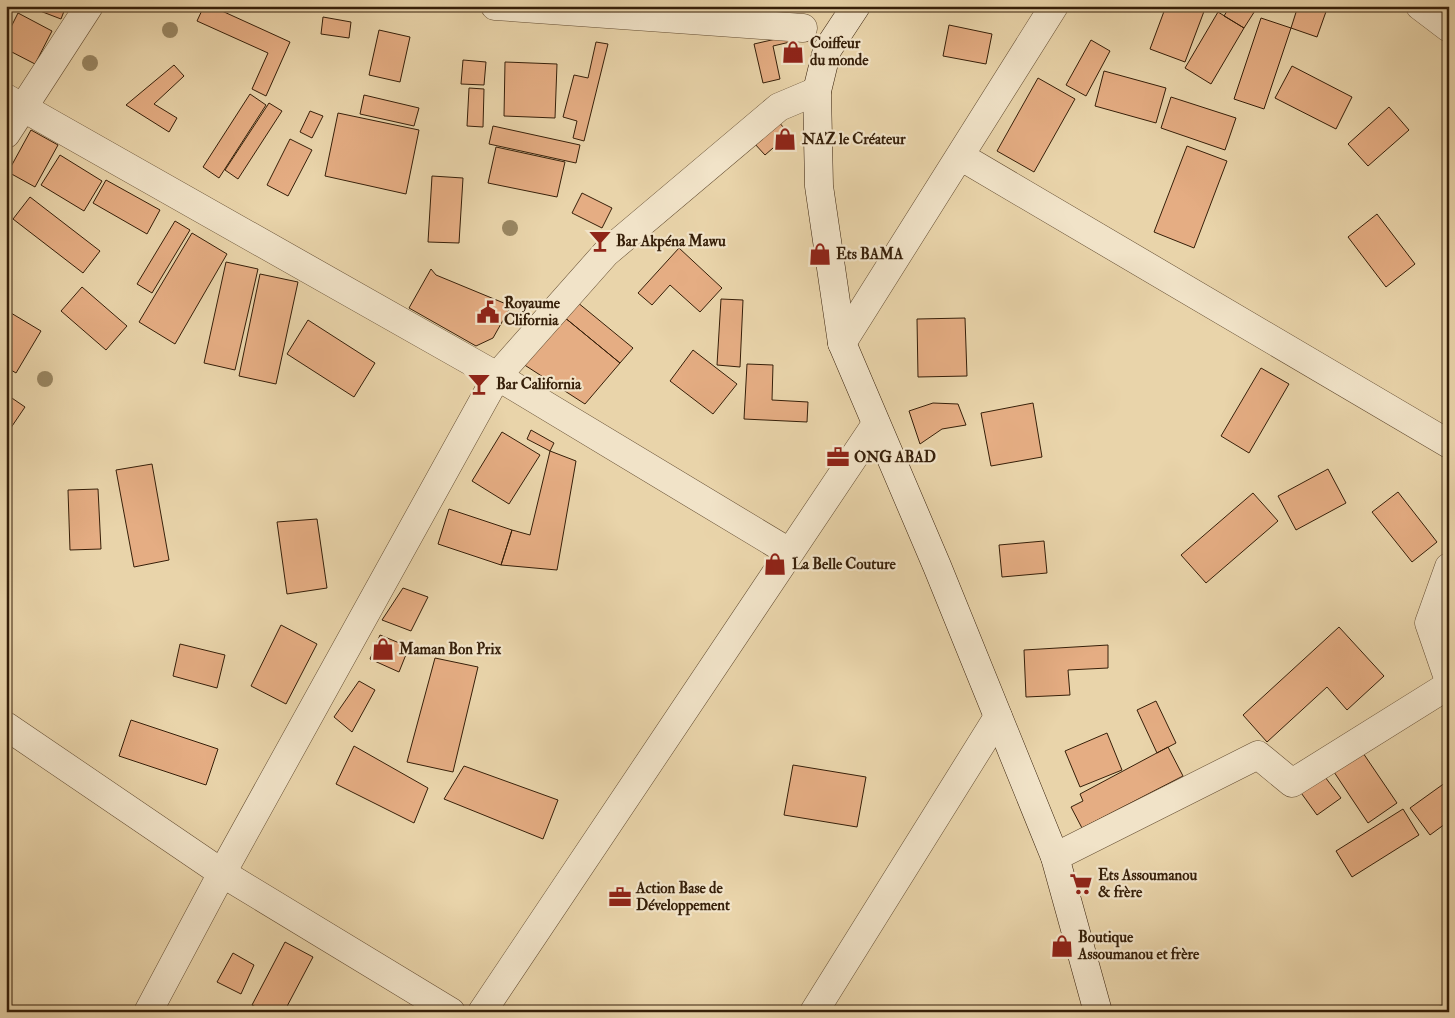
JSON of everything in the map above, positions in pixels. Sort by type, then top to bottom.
[{"type":"street","points":[[6,134],[14,103],[89,6]]},
{"type":"street","points":[[496,6],[798,17],[827,50]]},
{"type":"street","points":[[856,6],[827,50],[817,92],[818,186],[842,343],[937,566],[1055,857],[1098,1012]]},
{"type":"street","points":[[842,343],[1054,6]]},
{"type":"street","points":[[1420,6],[1449,28]]},
{"type":"street","points":[[148,1012],[222,873],[497,376],[606,253],[779,107],[817,92]]},
{"type":"street","points":[[14,103],[497,376],[789,552]]},
{"type":"street","points":[[960,156],[1449,444]]},
{"type":"street","points":[[482,1012],[876,424]]},
{"type":"street","points":[[1449,567],[1428,623],[1449,681]]},
{"type":"street","points":[[1055,857],[1258,755],[1292,782],[1449,685]]},
{"type":"street","points":[[814,1012],[998,717]]},
{"type":"street","points":[[6,726],[222,873],[451,1012]]},
{"type":"building","points":[[27,6],[66,6],[61,19]]},
{"type":"building","points":[[204,6],[211,6],[290,42],[266,96],[252,89],[268,53],[197,21]]},
{"type":"building","points":[[1166,6],[1206,6],[1185,62],[1150,49]]},
{"type":"building","points":[[1230,6],[1258,6],[1244,28],[1224,16]]},
{"type":"building","points":[[1298,6],[1328,6],[1317,37],[1291,28]]},
{"type":"building","points":[[1218,12],[1244,28],[1211,84],[1185,68]]},
{"type":"building","points":[[18,13],[52,31],[35,64],[6,49],[6,37]]},
{"type":"building","points":[[323,17],[351,22],[349,38],[321,34]]},
{"type":"building","points":[[1261,18],[1291,28],[1264,109],[1234,99]]},
{"type":"building","points":[[949,25],[992,34],[986,64],[943,56]]},
{"type":"building","points":[[379,30],[410,37],[400,82],[369,75]]},
{"type":"building","points":[[789,36],[790,42],[773,46],[780,79],[763,83],[754,44]]},
{"type":"building","points":[[1091,40],[1110,51],[1086,96],[1066,85]]},
{"type":"building","points":[[596,42],[608,44],[584,141],[573,138],[577,121],[563,117],[574,75],[588,78]]},
{"type":"building","points":[[463,60],[486,62],[484,85],[461,84]]},
{"type":"building","points":[[505,62],[557,64],[555,118],[504,116]]},
{"type":"building","points":[[174,65],[184,76],[154,104],[177,118],[169,132],[126,105]]},
{"type":"building","points":[[1292,66],[1352,97],[1336,129],[1275,98]]},
{"type":"building","points":[[1104,71],[1166,88],[1156,123],[1095,106]]},
{"type":"building","points":[[1038,78],[1075,99],[1034,172],[997,151]]},
{"type":"building","points":[[469,88],[484,89],[483,127],[467,126]]},
{"type":"building","points":[[250,94],[266,105],[219,178],[203,167]]},
{"type":"building","points":[[364,95],[419,108],[414,126],[360,114]]},
{"type":"building","points":[[1171,97],[1236,118],[1225,150],[1161,128]]},
{"type":"building","points":[[269,103],[282,111],[238,179],[225,170]]},
{"type":"building","points":[[1389,107],[1409,130],[1368,166],[1348,144]]},
{"type":"building","points":[[310,111],[323,116],[312,138],[300,132]]},
{"type":"building","points":[[338,113],[419,130],[406,194],[325,176]]},
{"type":"building","points":[[778,121],[789,134],[765,155],[754,143]]},
{"type":"building","points":[[493,126],[580,145],[576,163],[489,144]]},
{"type":"building","points":[[31,130],[58,145],[35,187],[8,172]]},
{"type":"building","points":[[290,139],[312,150],[288,196],[267,185]]},
{"type":"building","points":[[1187,146],[1227,161],[1194,248],[1154,232]]},
{"type":"building","points":[[496,147],[565,162],[557,197],[488,183]]},
{"type":"building","points":[[60,155],[102,181],[84,211],[41,185]]},
{"type":"building","points":[[432,176],[463,178],[459,243],[428,242]]},
{"type":"building","points":[[106,180],[160,210],[147,234],[93,203]]},
{"type":"building","points":[[582,193],[612,208],[602,228],[572,213]]},
{"type":"building","points":[[30,197],[100,251],[83,273],[13,219]]},
{"type":"building","points":[[1377,214],[1415,264],[1386,287],[1348,237]]},
{"type":"building","points":[[175,221],[190,230],[152,293],[137,284]]},
{"type":"building","points":[[192,233],[227,254],[175,344],[139,322]]},
{"type":"building","points":[[679,248],[722,288],[700,312],[670,285],[652,305],[638,293]]},
{"type":"building","points":[[226,262],[258,269],[235,370],[204,363]]},
{"type":"building","points":[[431,269],[436,275],[511,306],[493,338],[476,346],[409,308]]},
{"type":"building","points":[[260,274],[298,282],[276,384],[239,376]]},
{"type":"building","points":[[82,287],[127,326],[106,350],[61,311]]},
{"type":"building","points":[[721,299],[743,300],[740,367],[717,365]]},
{"type":"building","points":[[577,302],[633,348],[620,363],[564,317]]},
{"type":"building","points":[[6,310],[41,331],[16,373],[6,367]]},
{"type":"building","points":[[564,317],[620,363],[585,404],[523,364]]},
{"type":"building","points":[[965,318],[967,376],[918,377],[917,319]]},
{"type":"building","points":[[308,320],[375,363],[354,397],[287,354]]},
{"type":"building","points":[[693,350],[737,384],[713,414],[670,381]]},
{"type":"building","points":[[747,364],[773,365],[772,400],[808,402],[807,422],[744,419]]},
{"type":"building","points":[[1261,368],[1289,384],[1249,453],[1221,436]]},
{"type":"building","points":[[6,394],[25,407],[6,435]]},
{"type":"building","points":[[933,403],[958,404],[966,425],[942,429],[920,444],[909,411]]},
{"type":"building","points":[[1033,403],[1042,457],[991,466],[981,413]]},
{"type":"building","points":[[531,430],[554,443],[550,451],[527,439]]},
{"type":"building","points":[[502,432],[540,455],[509,504],[472,481]]},
{"type":"building","points":[[550,451],[576,461],[557,570],[501,565],[512,530],[530,535]]},
{"type":"building","points":[[152,464],[169,560],[134,567],[116,470]]},
{"type":"building","points":[[1328,469],[1346,503],[1296,530],[1278,496]]},
{"type":"building","points":[[98,489],[101,549],[70,550],[68,490]]},
{"type":"building","points":[[1398,492],[1437,542],[1412,562],[1372,512]]},
{"type":"building","points":[[1253,493],[1278,521],[1206,583],[1181,555]]},
{"type":"building","points":[[449,509],[512,530],[501,565],[438,544]]},
{"type":"building","points":[[317,519],[327,588],[287,594],[277,522]]},
{"type":"building","points":[[1044,541],[1047,573],[1002,577],[999,545]]},
{"type":"building","points":[[403,588],[428,597],[411,631],[382,620]]},
{"type":"building","points":[[281,625],[317,644],[286,704],[251,686]]},
{"type":"building","points":[[1339,627],[1384,676],[1347,710],[1327,687],[1267,742],[1243,715]]},
{"type":"building","points":[[380,635],[409,647],[399,672],[370,659]]},
{"type":"building","points":[[180,644],[225,655],[217,688],[173,676]]},
{"type":"building","points":[[1108,645],[1108,668],[1068,670],[1070,695],[1026,697],[1024,650]]},
{"type":"building","points":[[435,658],[478,667],[453,772],[407,762]]},
{"type":"building","points":[[359,681],[375,690],[352,732],[334,717]]},
{"type":"building","points":[[1156,701],[1176,743],[1157,753],[1137,710]]},
{"type":"building","points":[[131,720],[218,749],[206,785],[119,756]]},
{"type":"building","points":[[1107,733],[1122,770],[1080,787],[1065,751]]},
{"type":"building","points":[[354,746],[428,788],[414,823],[336,784]]},
{"type":"building","points":[[1168,747],[1183,776],[1082,828],[1071,807],[1083,801],[1080,794]]},
{"type":"building","points":[[1361,750],[1397,803],[1368,823],[1332,769]]},
{"type":"building","points":[[793,765],[866,777],[857,827],[784,815]]},
{"type":"building","points":[[464,766],[558,800],[543,839],[444,799]]},
{"type":"building","points":[[1322,773],[1341,798],[1317,815],[1299,790]]},
{"type":"building","points":[[1449,780],[1449,821],[1430,835],[1410,808]]},
{"type":"building","points":[[1403,809],[1419,835],[1352,877],[1336,851]]},
{"type":"building","points":[[285,942],[313,957],[284,1012],[265,1012],[252,1005]]},
{"type":"building","points":[[233,953],[254,965],[241,994],[217,982]]},
{"type":"waterway","points":[[1436,1012],[1449,1007]]},
{"type":"place","name":"Coiffeur du monde","points":[[793,52]]},
{"type":"place","name":"NAZ le Créateur","points":[[785,139]]},
{"type":"place","name":"Bar Akpéna Mawu","points":[[600,241]]},
{"type":"place","name":"Ets BAMA","points":[[820,254]]},
{"type":"place","name":"Royaume Clifornia","points":[[488,312]]},
{"type":"place","name":"Bar California","points":[[479,384]]},
{"type":"place","name":"ONG ABAD","points":[[838,457]]},
{"type":"place","name":"La Belle Couture","points":[[775,564]]},
{"type":"place","name":"Maman Bon Prix","points":[[383,649]]},
{"type":"place","name":"Ets Assoumanou & frère","points":[[1081,884]]},
{"type":"place","name":"Action Base de Développement","points":[[620,897]]},
{"type":"place","name":"Boutique Assoumanou et frère","points":[[1062,946]]}]
